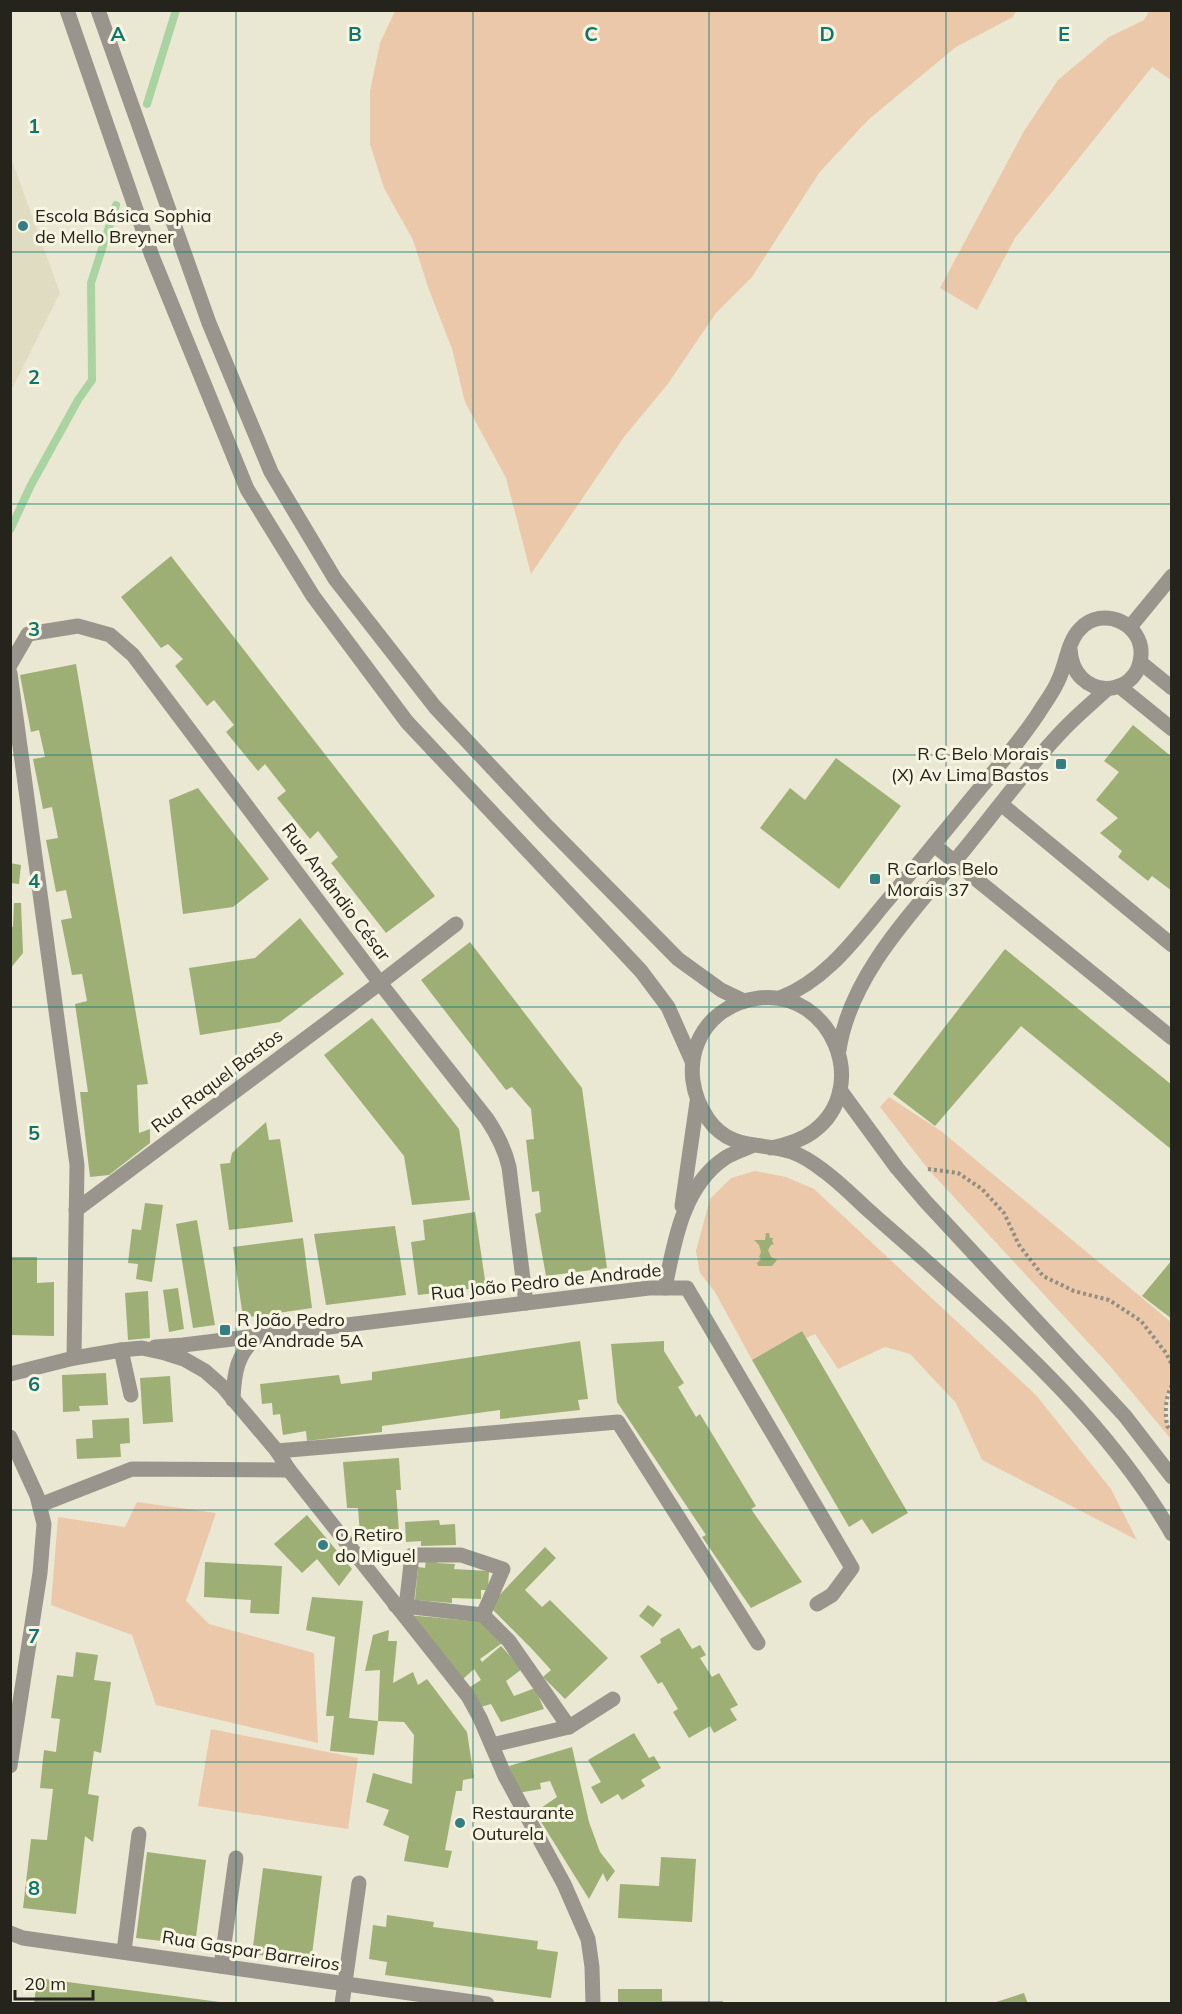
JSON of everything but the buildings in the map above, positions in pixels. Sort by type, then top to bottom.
[{"type":"street","points":[[67,10],[152,256],[247,489],[313,596],[407,722],[641,971],[668,1007],[692,1061]]},
{"type":"street","points":[[98,10],[209,323],[271,472],[335,579],[435,707],[545,824],[678,959],[721,990],[744,1001]]},
{"type":"street","points":[[1130,627],[1172,576]]},
{"type":"street","points":[[771,1148],[795,1143],[815,1130],[831,1112],[840,1090],[842,1077],[839,1050],[842,1029],[869,971],[918,905],[1064,729],[1113,687],[1128,681],[1136,672],[1140,662],[1140,643],[1130,627],[1121,621],[1099,618],[1088,622],[1080,629],[1074,638],[1058,682],[1033,720],[933,845],[837,959],[800,990],[780,998]]},
{"type":"street","name":"Rua Amândio César","points":[[10,665],[28,634],[78,626],[110,635],[133,655],[380,983],[487,1119],[506,1152],[526,1303]]},
{"type":"street","points":[[1070,649],[1073,666],[1084,681],[1095,687],[1113,687],[1172,729]]},
{"type":"street","points":[[1140,662],[1172,688]]},
{"type":"street","points":[[10,673],[78,1165],[74,1358]]},
{"type":"street","points":[[1001,804],[1172,945]]},
{"type":"street","points":[[933,845],[1172,1038]]},
{"type":"street","name":"Rua Raquel Bastos","points":[[76,1210],[456,924]]},
{"type":"street","points":[[839,1050],[830,1032],[816,1016],[799,1005],[780,998],[762,997],[744,1001],[729,1007],[710,1023],[696,1045],[692,1061],[692,1082],[697,1102],[710,1123],[729,1138],[751,1146],[794,1153],[824,1171],[1024,1350],[1121,1458],[1172,1534]]},
{"type":"street","points":[[840,1090],[890,1159],[926,1202],[1125,1416],[1172,1477]]},
{"type":"street","points":[[665,1288],[680,1224],[697,1102]]},
{"type":"street","points":[[680,1224],[690,1199],[711,1170],[725,1158],[751,1146]]},
{"type":"street","name":"Rua João Pedro de Andrade","points":[[10,1374],[74,1358],[142,1347],[183,1345],[526,1303],[665,1288],[687,1288],[852,1568],[832,1595],[817,1604]]},
{"type":"street","points":[[233,1400],[237,1365],[248,1344],[259,1335]]},
{"type":"street","points":[[142,1347],[184,1359],[205,1371],[233,1400],[277,1451],[289,1470],[401,1606],[468,1696],[505,1776],[564,1884],[588,1939],[592,1967],[593,2004]]},
{"type":"street","points":[[121,1350],[131,1395]]},
{"type":"street","points":[[277,1451],[618,1422],[758,1643]]},
{"type":"street","points":[[10,1437],[40,1505],[44,1524],[10,1766]]},
{"type":"street","points":[[40,1505],[132,1469],[289,1470]]},
{"type":"street","points":[[401,1606],[412,1555],[461,1555],[503,1569],[483,1615]]},
{"type":"street","points":[[401,1606],[483,1615],[509,1641],[569,1727]]},
{"type":"street","points":[[492,1745],[569,1727],[613,1699]]},
{"type":"street","points":[[124,1951],[139,1834]]},
{"type":"street","points":[[221,1965],[236,1858]]},
{"type":"street","points":[[342,2004],[358,1883]]},
{"type":"street","name":"Rua Gaspar Barreiros","points":[[10,1933],[22,1938],[487,2004]]},
{"type":"path","points":[[928,1169],[958,1173],[982,1189],[1004,1213],[1019,1245],[1043,1276],[1074,1291],[1109,1300],[1141,1321],[1166,1353],[1172,1365]]},
{"type":"path","points":[[1172,1384],[1167,1393],[1165,1409],[1167,1426],[1172,1431]]},
{"type":"shaded area","points":[[395,10],[1016,11],[1013,17],[956,47],[868,120],[819,173],[752,277],[716,313],[667,385],[624,437],[531,574],[506,478],[465,402],[452,349],[413,240],[384,188],[370,144],[370,91],[380,43]]},
{"type":"shaded area","points":[[1150,10],[1171,11],[1171,80],[1152,67],[1015,238],[977,310],[940,288],[1024,131],[1058,80],[1109,37],[1144,20]]},
{"type":"shaded area","name":"Escola Básica Sophia de Mello Breyner","points":[[11,158],[60,293],[10,391]]},
{"type":"shaded area","points":[[889,1097],[941,1131],[1171,1322],[1171,1385],[1165,1415],[1171,1431],[1171,1439],[1109,1365],[928,1169],[880,1107]]},
{"type":"shaded area","points":[[755,1171],[786,1177],[814,1189],[1036,1395],[1111,1489],[1137,1540],[982,1460],[956,1403],[910,1354],[885,1347],[838,1369],[815,1334],[806,1338],[802,1331],[752,1360],[715,1292],[700,1273],[696,1251],[710,1199],[731,1178]]},
{"type":"shaded area","points":[[137,1502],[216,1513],[186,1601],[209,1624],[314,1653],[318,1743],[156,1705],[132,1635],[51,1605],[58,1517],[125,1527]]},
{"type":"shaded area","points":[[211,1729],[358,1758],[348,1829],[198,1806]]},
{"type":"waterway","points":[[147,104],[176,10]]},
{"type":"waterway","points":[[10,530],[31,485],[78,400],[92,380],[91,283],[116,205]]},
{"type":"place","name":"Escola Básica Sophia de Mello Breyner","points":[[23,226]]},
{"type":"place","name":"R C Belo Morais (X) Av Lima Bastos","points":[[1061,764]]},
{"type":"place","name":"R Carlos Belo Morais 37","points":[[875,879]]},
{"type":"place","name":"R João Pedro de Andrade 5A","points":[[225,1330]]},
{"type":"place","name":"O Retiro do Miguel","points":[[323,1545]]},
{"type":"place","name":"Restaurante Outurela","points":[[460,1823]]}]
